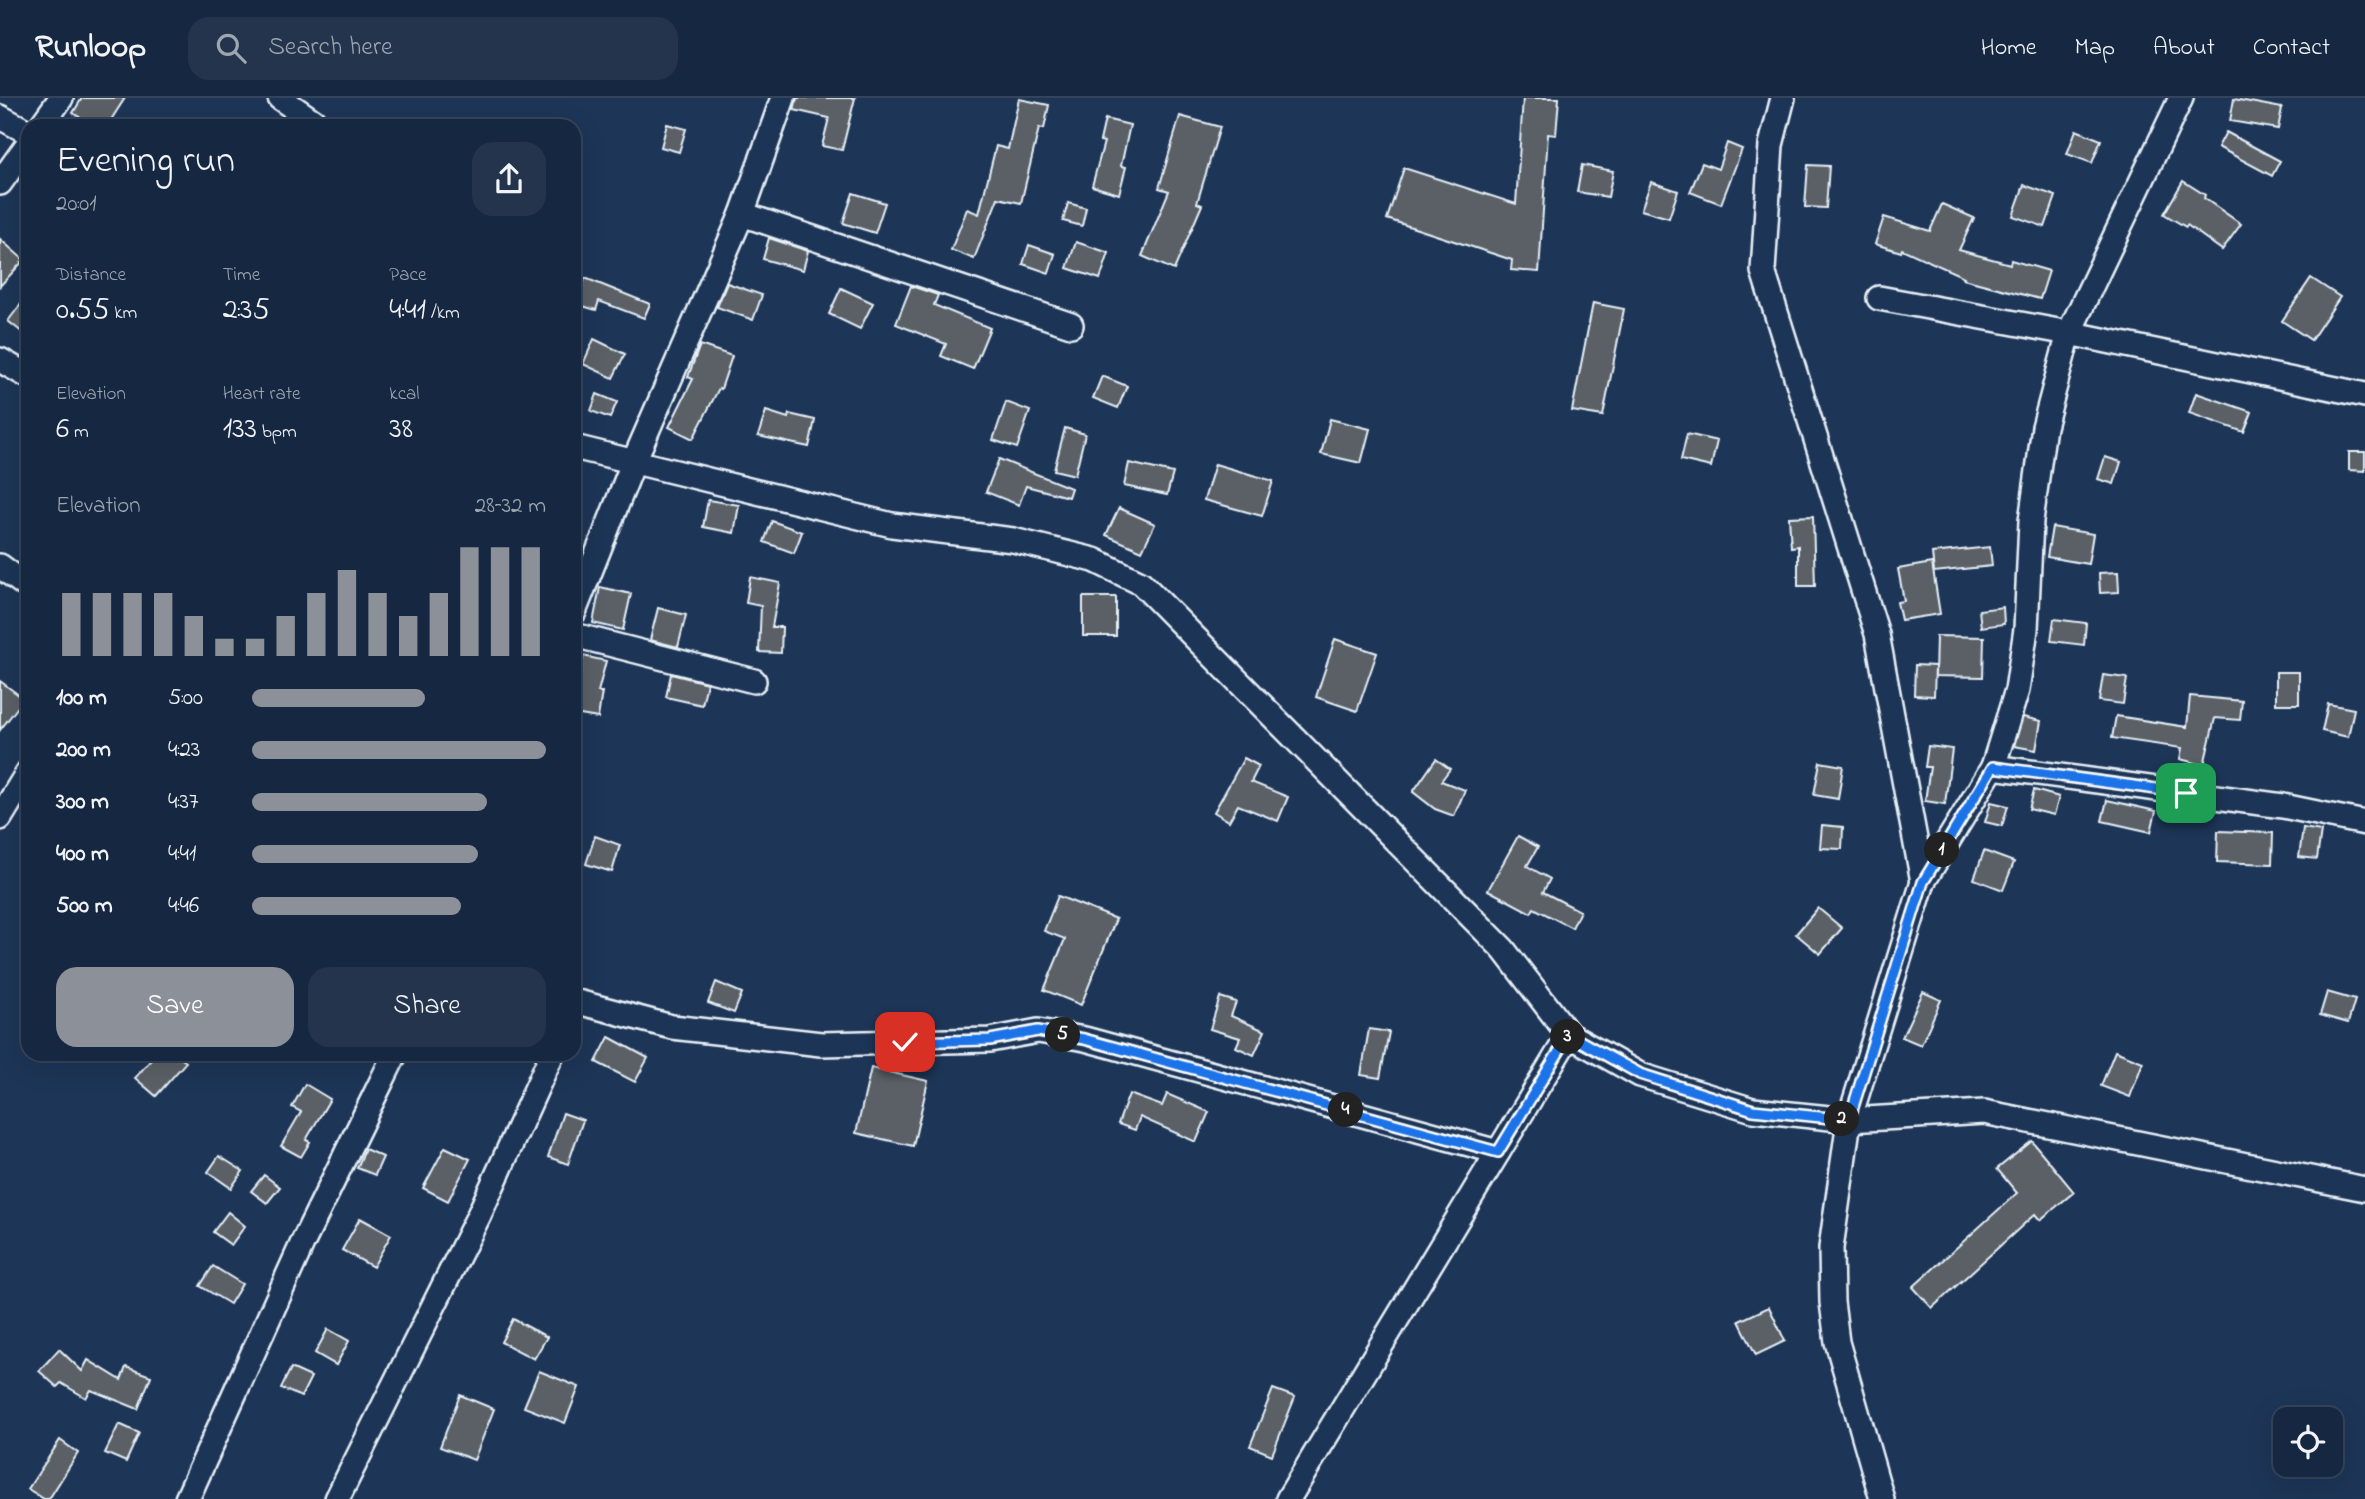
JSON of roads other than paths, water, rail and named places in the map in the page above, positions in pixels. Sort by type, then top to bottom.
[{"type":"street","points":[[46,119],[61,98]]},
{"type":"street","points":[[281,98],[310,119]]},
{"type":"street","points":[[581,595],[635,461],[742,214],[783,98]]},
{"type":"street","points":[[1783,98],[1771,145],[1763,271],[1877,634],[1923,882]]},
{"type":"street","points":[[1882,1499],[1837,1342],[1832,1302],[1831,1248],[1849,1120],[1923,882],[1993,767],[2017,690],[2026,629],[2031,521],[2040,454],[2069,334],[2181,98]]},
{"type":"street","points":[[0,117],[21,128]]},
{"type":"street","points":[[0,183],[21,154]]},
{"type":"street","points":[[742,214],[1071,325]]},
{"type":"street","points":[[1879,298],[2365,395]]},
{"type":"street","points":[[0,360],[21,372]]},
{"type":"street","points":[[581,449],[892,525],[1013,540],[1094,560],[1141,583],[1503,949],[1569,1035],[1640,1074],[1753,1110],[1849,1120],[1984,1112],[2365,1189]]},
{"type":"street","points":[[0,566],[21,582]]},
{"type":"street","points":[[581,637],[754,681]]},
{"type":"street","points":[[1993,767],[2283,806],[2365,823]]},
{"type":"street","points":[[0,818],[21,784]]},
{"type":"street","points":[[581,1004],[672,1027],[821,1044],[990,1040],[1038,1031],[1073,1037],[1498,1152]]},
{"type":"street","points":[[1288,1499],[1569,1035]]},
{"type":"street","points":[[187,1499],[303,1242],[392,1061]]},
{"type":"street","points":[[337,1499],[479,1216],[549,1061]]}]
